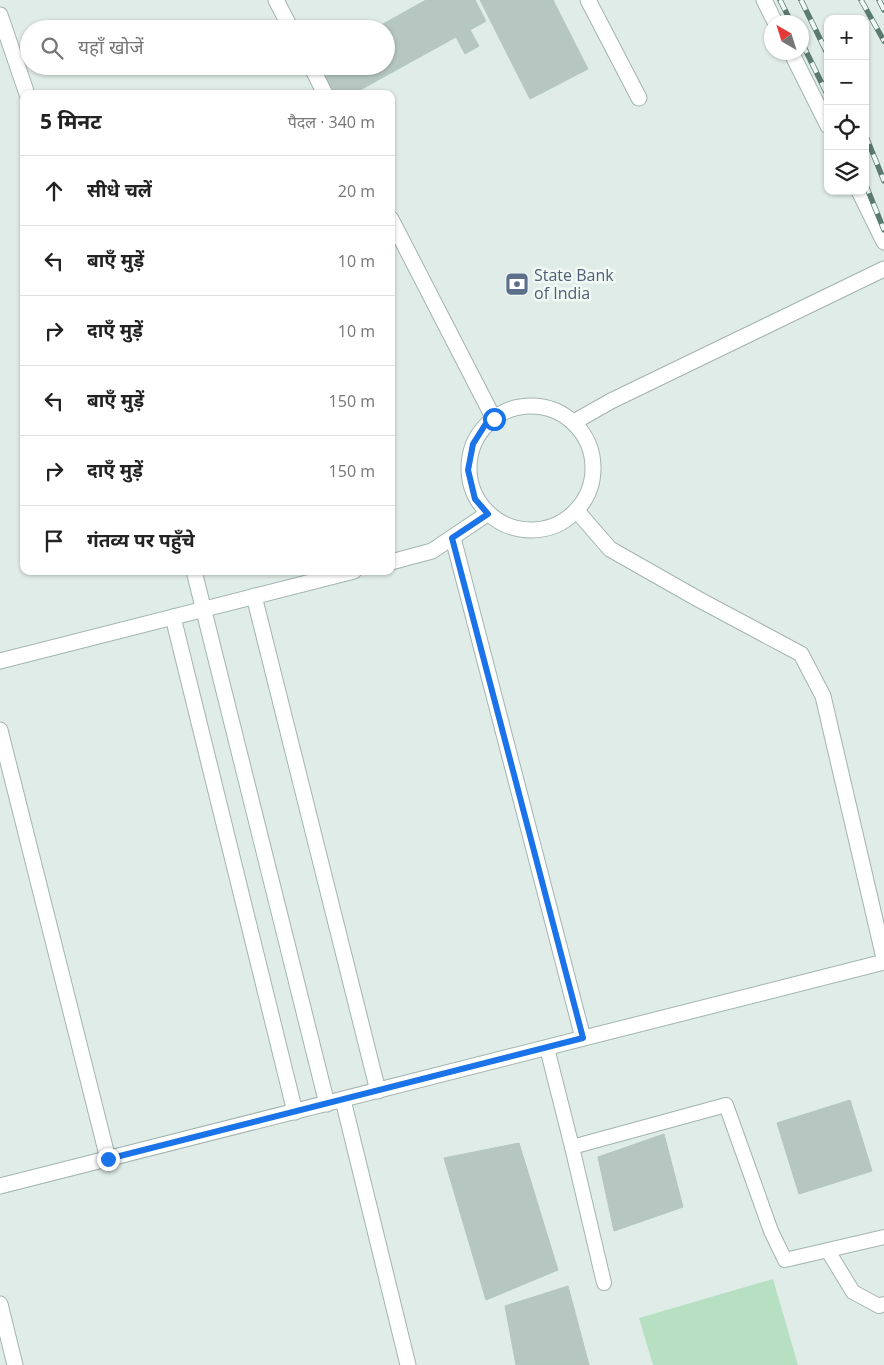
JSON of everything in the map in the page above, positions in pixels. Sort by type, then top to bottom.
[{"type":"street","points":[[276,0],[286,20]]},
{"type":"street","points":[[588,0],[639,98]]},
{"type":"street","points":[[764,0],[772,15]]},
{"type":"street","points":[[0,15],[25,90]]},
{"type":"street","points":[[795,60],[824,118]]},
{"type":"street","points":[[316,75],[323,90]]},
{"type":"street","points":[[861,195],[884,242]]},
{"type":"street","points":[[395,227],[494,419]]},
{"type":"street","points":[[574,422],[611,401],[884,269]]},
{"type":"street","points":[[529,406],[549,408],[574,422],[588,441],[594,466],[591,486],[577,511],[556,526],[532,531],[515,529],[488,514],[475,499],[468,470],[473,444],[485,425],[494,419],[508,409],[529,406]]},
{"type":"street","points":[[0,1186],[547,1048],[884,960],[824,696],[801,654],[610,549],[577,511]]},
{"type":"street","points":[[395,561],[432,551],[488,514]]},
{"type":"street","points":[[452,538],[583,1038]]},
{"type":"street","points":[[195,575],[327,1104]]},
{"type":"street","points":[[0,661],[338,575]]},
{"type":"street","points":[[254,596],[378,1091]]},
{"type":"street","points":[[173,617],[295,1112]]},
{"type":"street","points":[[0,730],[108,1159]]},
{"type":"street","points":[[343,1100],[408,1365]]},
{"type":"street","points":[[0,1304],[15,1365]]},
{"type":"lane","points":[[547,1048],[604,1283]]},
{"type":"lane","points":[[572,1147],[726,1105],[771,1231],[785,1260],[884,1237]]},
{"type":"lane","points":[[828,1251],[852,1292],[879,1306],[884,1304]]},
{"type":"green space","points":[[773,1279],[798,1365],[653,1365],[639,1318]]},
{"type":"building","points":[[426,0],[475,0],[486,21],[470,30],[479,46],[465,54],[456,37],[395,71],[395,20],[390,20]]},
{"type":"building","points":[[480,0],[553,0],[588,69],[530,99]]},
{"type":"building","points":[[324,75],[387,75],[360,90],[333,90]]},
{"type":"building","points":[[850,1100],[872,1171],[799,1194],[777,1123]]},
{"type":"building","points":[[664,1134],[683,1207],[614,1231],[598,1157]]},
{"type":"building","points":[[519,1143],[558,1270],[486,1300],[444,1158]]},
{"type":"building","points":[[568,1286],[589,1365],[516,1365],[505,1306]]},
{"type":"railway","points":[[780,0],[788,15]]},
{"type":"railway","points":[[801,0],[824,47]]},
{"type":"railway","points":[[861,0],[884,41]]},
{"type":"railway","points":[[879,0],[884,10]]},
{"type":"railway","points":[[809,57],[824,88]]},
{"type":"railway","points":[[869,144],[884,181]]},
{"type":"railway","points":[[869,193],[884,230]]},
{"type":"place","name":"State Bank of India","points":[[517,284]]},
{"type":"route","points":[[108,1159],[583,1038],[452,538],[488,514],[475,499],[468,470],[473,444],[485,425],[494,419]]}]
